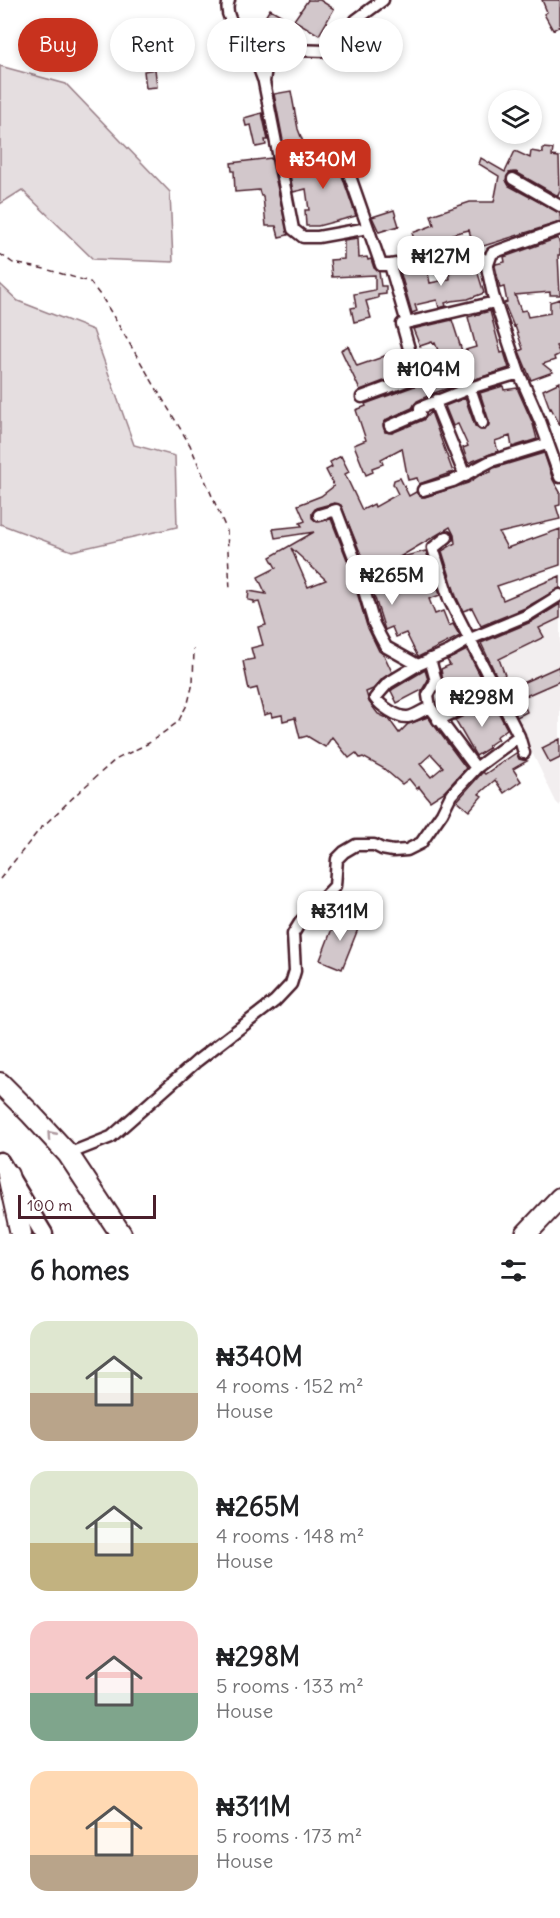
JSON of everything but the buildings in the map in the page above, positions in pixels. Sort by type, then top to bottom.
[{"type":"highway","points":[[0,1083],[68,1154],[121,1232]]},
{"type":"highway","points":[[4,1168],[21,1234]]},
{"type":"highway","points":[[526,1234],[560,1198]]},
{"type":"main road","points":[[4,1168],[44,1234]]},
{"type":"street","points":[[229,0],[226,7],[234,27],[248,44],[264,82],[293,229],[303,237],[318,237],[368,228]]},
{"type":"street","points":[[264,82],[266,67],[291,50],[327,51],[343,46],[350,38],[356,20],[383,0]]},
{"type":"street","points":[[346,165],[381,266],[447,257],[480,256],[488,261]]},
{"type":"street","points":[[513,179],[560,206]]},
{"type":"street","points":[[560,229],[492,253],[487,267],[495,302],[519,373],[540,421],[560,477]]},
{"type":"street","points":[[390,266],[407,323]]},
{"type":"street","points":[[362,397],[417,376],[402,324],[495,302]]},
{"type":"street","points":[[390,426],[420,413],[420,408],[437,400],[519,373]]},
{"type":"street","points":[[470,388],[482,423]]},
{"type":"street","points":[[437,400],[437,407],[465,476]]},
{"type":"street","points":[[423,490],[465,476],[471,470],[491,461],[547,444]]},
{"type":"street","points":[[319,515],[336,510],[356,560],[374,624],[381,638],[386,647],[394,653],[418,665]]},
{"type":"street","points":[[447,537],[433,548],[435,561],[449,599],[519,736],[524,753]]},
{"type":"street","points":[[430,707],[410,717],[403,717],[375,698],[388,683],[418,665],[470,639],[528,615],[560,595]]},
{"type":"street","points":[[430,659],[436,681],[428,695],[430,707],[476,768]]},
{"type":"street","points":[[438,720],[496,692]]},
{"type":"street","points":[[68,1154],[111,1137],[197,1061],[275,1001],[291,984],[295,971],[293,934],[301,921],[335,886],[337,859],[344,852],[356,845],[374,845],[393,851],[407,850],[421,843],[442,813],[451,795],[476,768],[519,736]]},
{"type":"path","points":[[0,254],[13,263],[45,269],[90,282],[103,298],[195,456],[227,531],[230,590]]},
{"type":"path","points":[[0,879],[39,830],[115,760],[149,743],[178,722],[188,703],[193,683],[194,649]]},
{"type":"shaded area","points":[[0,66],[66,84],[170,192],[173,262],[93,259],[22,190],[0,204]]},
{"type":"shaded area","points":[[0,284],[18,301],[93,330],[134,445],[175,456],[177,527],[72,551],[0,524]]},
{"type":"shaded area","points":[[560,608],[560,806],[503,692],[512,688],[494,644]]}]
